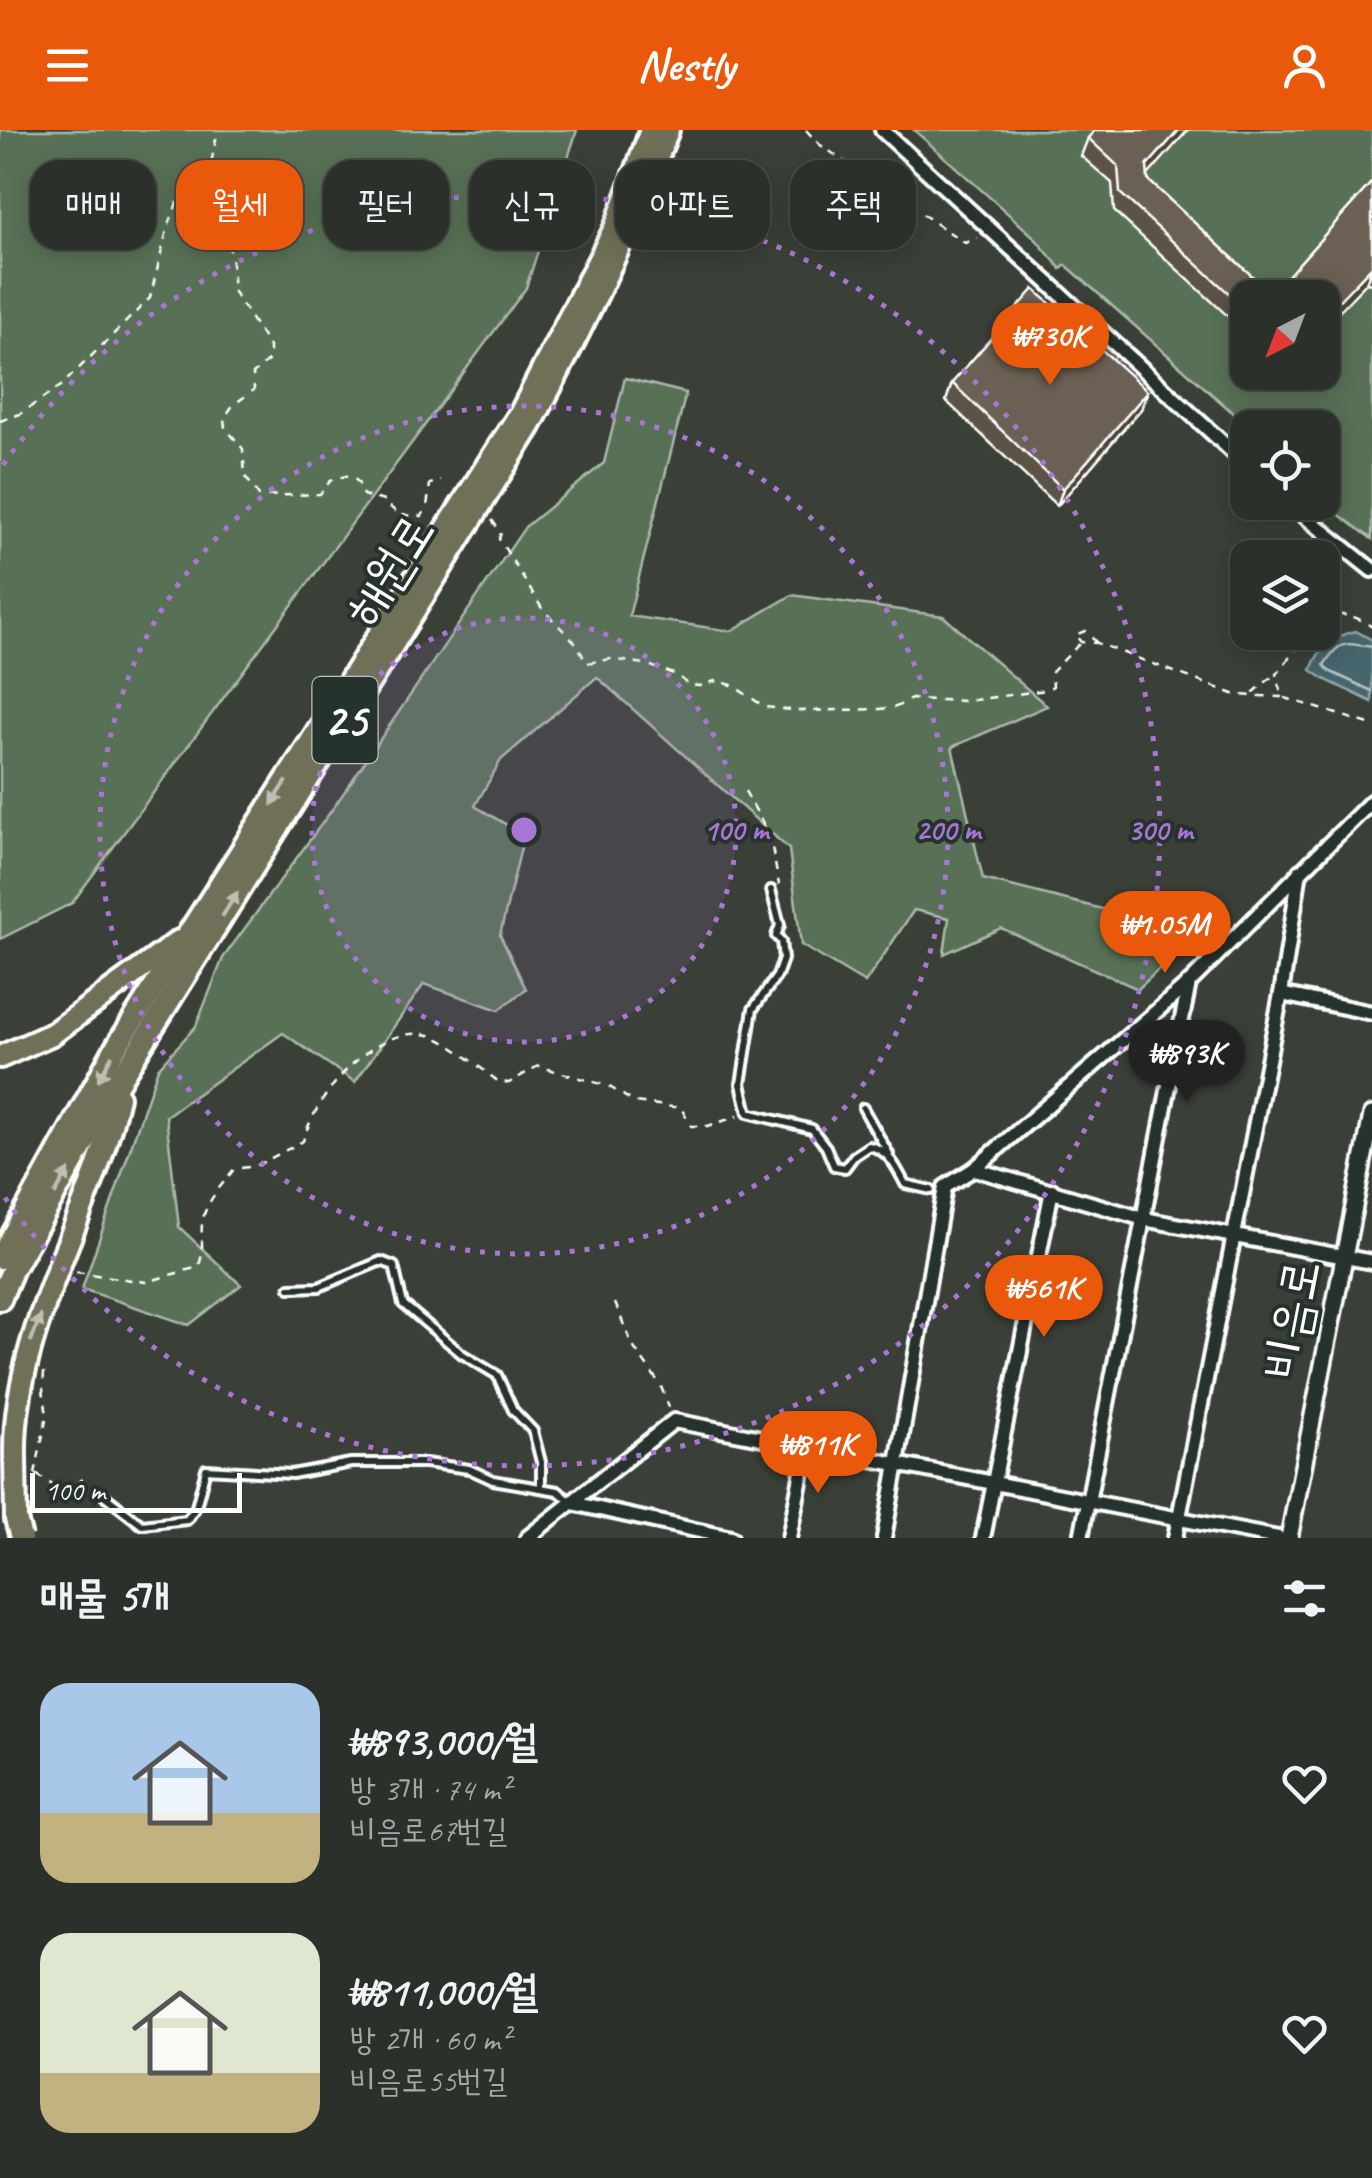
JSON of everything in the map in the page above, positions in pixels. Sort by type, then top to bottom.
[{"type":"highway","name":"해원로","points":[[0,1258],[116,1049],[521,412],[616,226],[650,130]]},
{"type":"highway","name":"해원로","points":[[0,1299],[13,1268],[122,1076],[530,426],[589,316],[628,232],[668,130]]},
{"type":"highway","points":[[0,1057],[52,1034],[189,934]]},
{"type":"highway","points":[[21,1538],[16,1519],[15,1432],[30,1343],[107,1147],[122,1076]]},
{"type":"street","points":[[882,130],[1230,449]]},
{"type":"street","points":[[1310,520],[1372,570]]},
{"type":"street","points":[[884,1538],[946,1187],[974,1169],[1188,984],[1372,801]]},
{"type":"street","points":[[1175,1538],[1281,994],[1301,869]]},
{"type":"street","points":[[1080,1538],[1188,984]]},
{"type":"street","points":[[1281,994],[1372,1013]]},
{"type":"street","name":"비음로","points":[[1289,1538],[1372,1115]]},
{"type":"street","points":[[974,1169],[1144,1219],[1372,1262]]},
{"type":"street","points":[[931,1190],[940,1207]]},
{"type":"street","points":[[983,1538],[1052,1190]]},
{"type":"street","points":[[527,1538],[674,1421],[1278,1538]]},
{"type":"street","points":[[789,1538],[806,1446]]},
{"type":"street","points":[[572,1503],[731,1538]]},
{"type":"lane","points":[[771,890],[780,924],[776,936],[781,941],[783,959],[777,976],[753,1008],[740,1084],[748,1113],[812,1128],[834,1166],[845,1168],[869,1146],[878,1148],[895,1164]]},
{"type":"lane","points":[[863,1108],[905,1184],[931,1190]]},
{"type":"lane","points":[[290,1288],[318,1287],[381,1261],[394,1266],[403,1304],[462,1354],[497,1374],[513,1410],[533,1431],[541,1462],[541,1488]]},
{"type":"lane","points":[[101,1493],[142,1525],[187,1520],[196,1508],[206,1469],[292,1474],[351,1464],[426,1463],[558,1491],[572,1503]]},
{"type":"path","points":[[212,160],[218,130]]},
{"type":"path","points":[[806,130],[819,144],[964,243],[978,238]]},
{"type":"path","points":[[0,422],[20,414],[61,386],[150,298],[176,205]]},
{"type":"path","points":[[231,250],[234,292],[269,347],[269,360],[253,374],[254,390],[232,405],[224,419],[225,427],[244,448],[245,476],[259,496],[320,494],[331,480],[350,475],[363,495],[384,501],[398,515],[422,516],[430,484],[441,481]]},
{"type":"path","points":[[491,519],[534,597],[576,643],[586,663],[611,658],[645,664],[674,674],[690,685],[715,681],[732,686],[765,707],[800,711],[880,709],[896,708],[911,699],[966,700],[1046,690],[1053,686],[1052,672],[1081,642]]},
{"type":"path","points":[[1340,614],[1358,616],[1372,627]]},
{"type":"path","points":[[1097,643],[1085,631],[1075,635],[1081,642],[1097,643],[1236,695],[1282,697],[1372,724]]},
{"type":"path","points":[[1252,694],[1276,674],[1295,650]]},
{"type":"path","points":[[1276,674],[1282,697]]},
{"type":"path","points":[[745,791],[770,836],[780,878],[776,911]]},
{"type":"path","points":[[72,1271],[146,1282],[198,1267],[203,1256],[202,1222],[208,1204],[234,1168],[256,1166],[303,1141],[310,1118],[322,1099],[369,1048],[395,1036],[433,1036],[500,1082],[509,1083],[538,1066],[608,1086],[634,1102],[681,1108],[691,1126],[731,1119]]},
{"type":"path","points":[[615,1302],[632,1345],[660,1384],[674,1421]]},
{"type":"path","points":[[35,1474],[47,1415],[42,1390],[44,1372]]},
{"type":"path","points":[[63,1492],[86,1476]]},
{"type":"green space","points":[[0,130],[577,130],[567,160],[469,160],[469,250],[538,250],[526,288],[72,903],[0,939]]},
{"type":"green space","points":[[914,130],[1372,130],[1372,539],[1340,515],[1340,410],[1230,410],[1066,265],[1061,269],[1033,236]]},
{"type":"green space","points":[[625,378],[686,393],[629,616],[731,631],[792,595],[943,616],[1047,706],[952,747],[983,879],[1198,933],[1138,989],[1001,928],[944,954],[949,918],[914,910],[865,983],[801,945],[789,849],[597,677],[501,760],[475,806],[524,835],[500,935],[526,989],[499,1010],[424,984],[355,1082],[283,1033],[166,1116],[179,1227],[241,1285],[189,1325],[82,1289],[158,1068],[196,1026],[223,958],[334,807],[525,527],[604,463]]},
{"type":"water","points":[[1356,631],[1372,640],[1372,702],[1311,670],[1323,650],[1340,650],[1340,636]]},
{"type":"building","points":[[1095,130],[1179,130],[1147,166],[1148,180],[1256,280],[1230,280],[1230,294],[1120,193],[1118,166],[1088,138]]},
{"type":"building","points":[[1372,182],[1372,266],[1340,299],[1340,280],[1284,280]]},
{"type":"building","points":[[1034,289],[1148,391],[1063,489],[952,383]]}]
